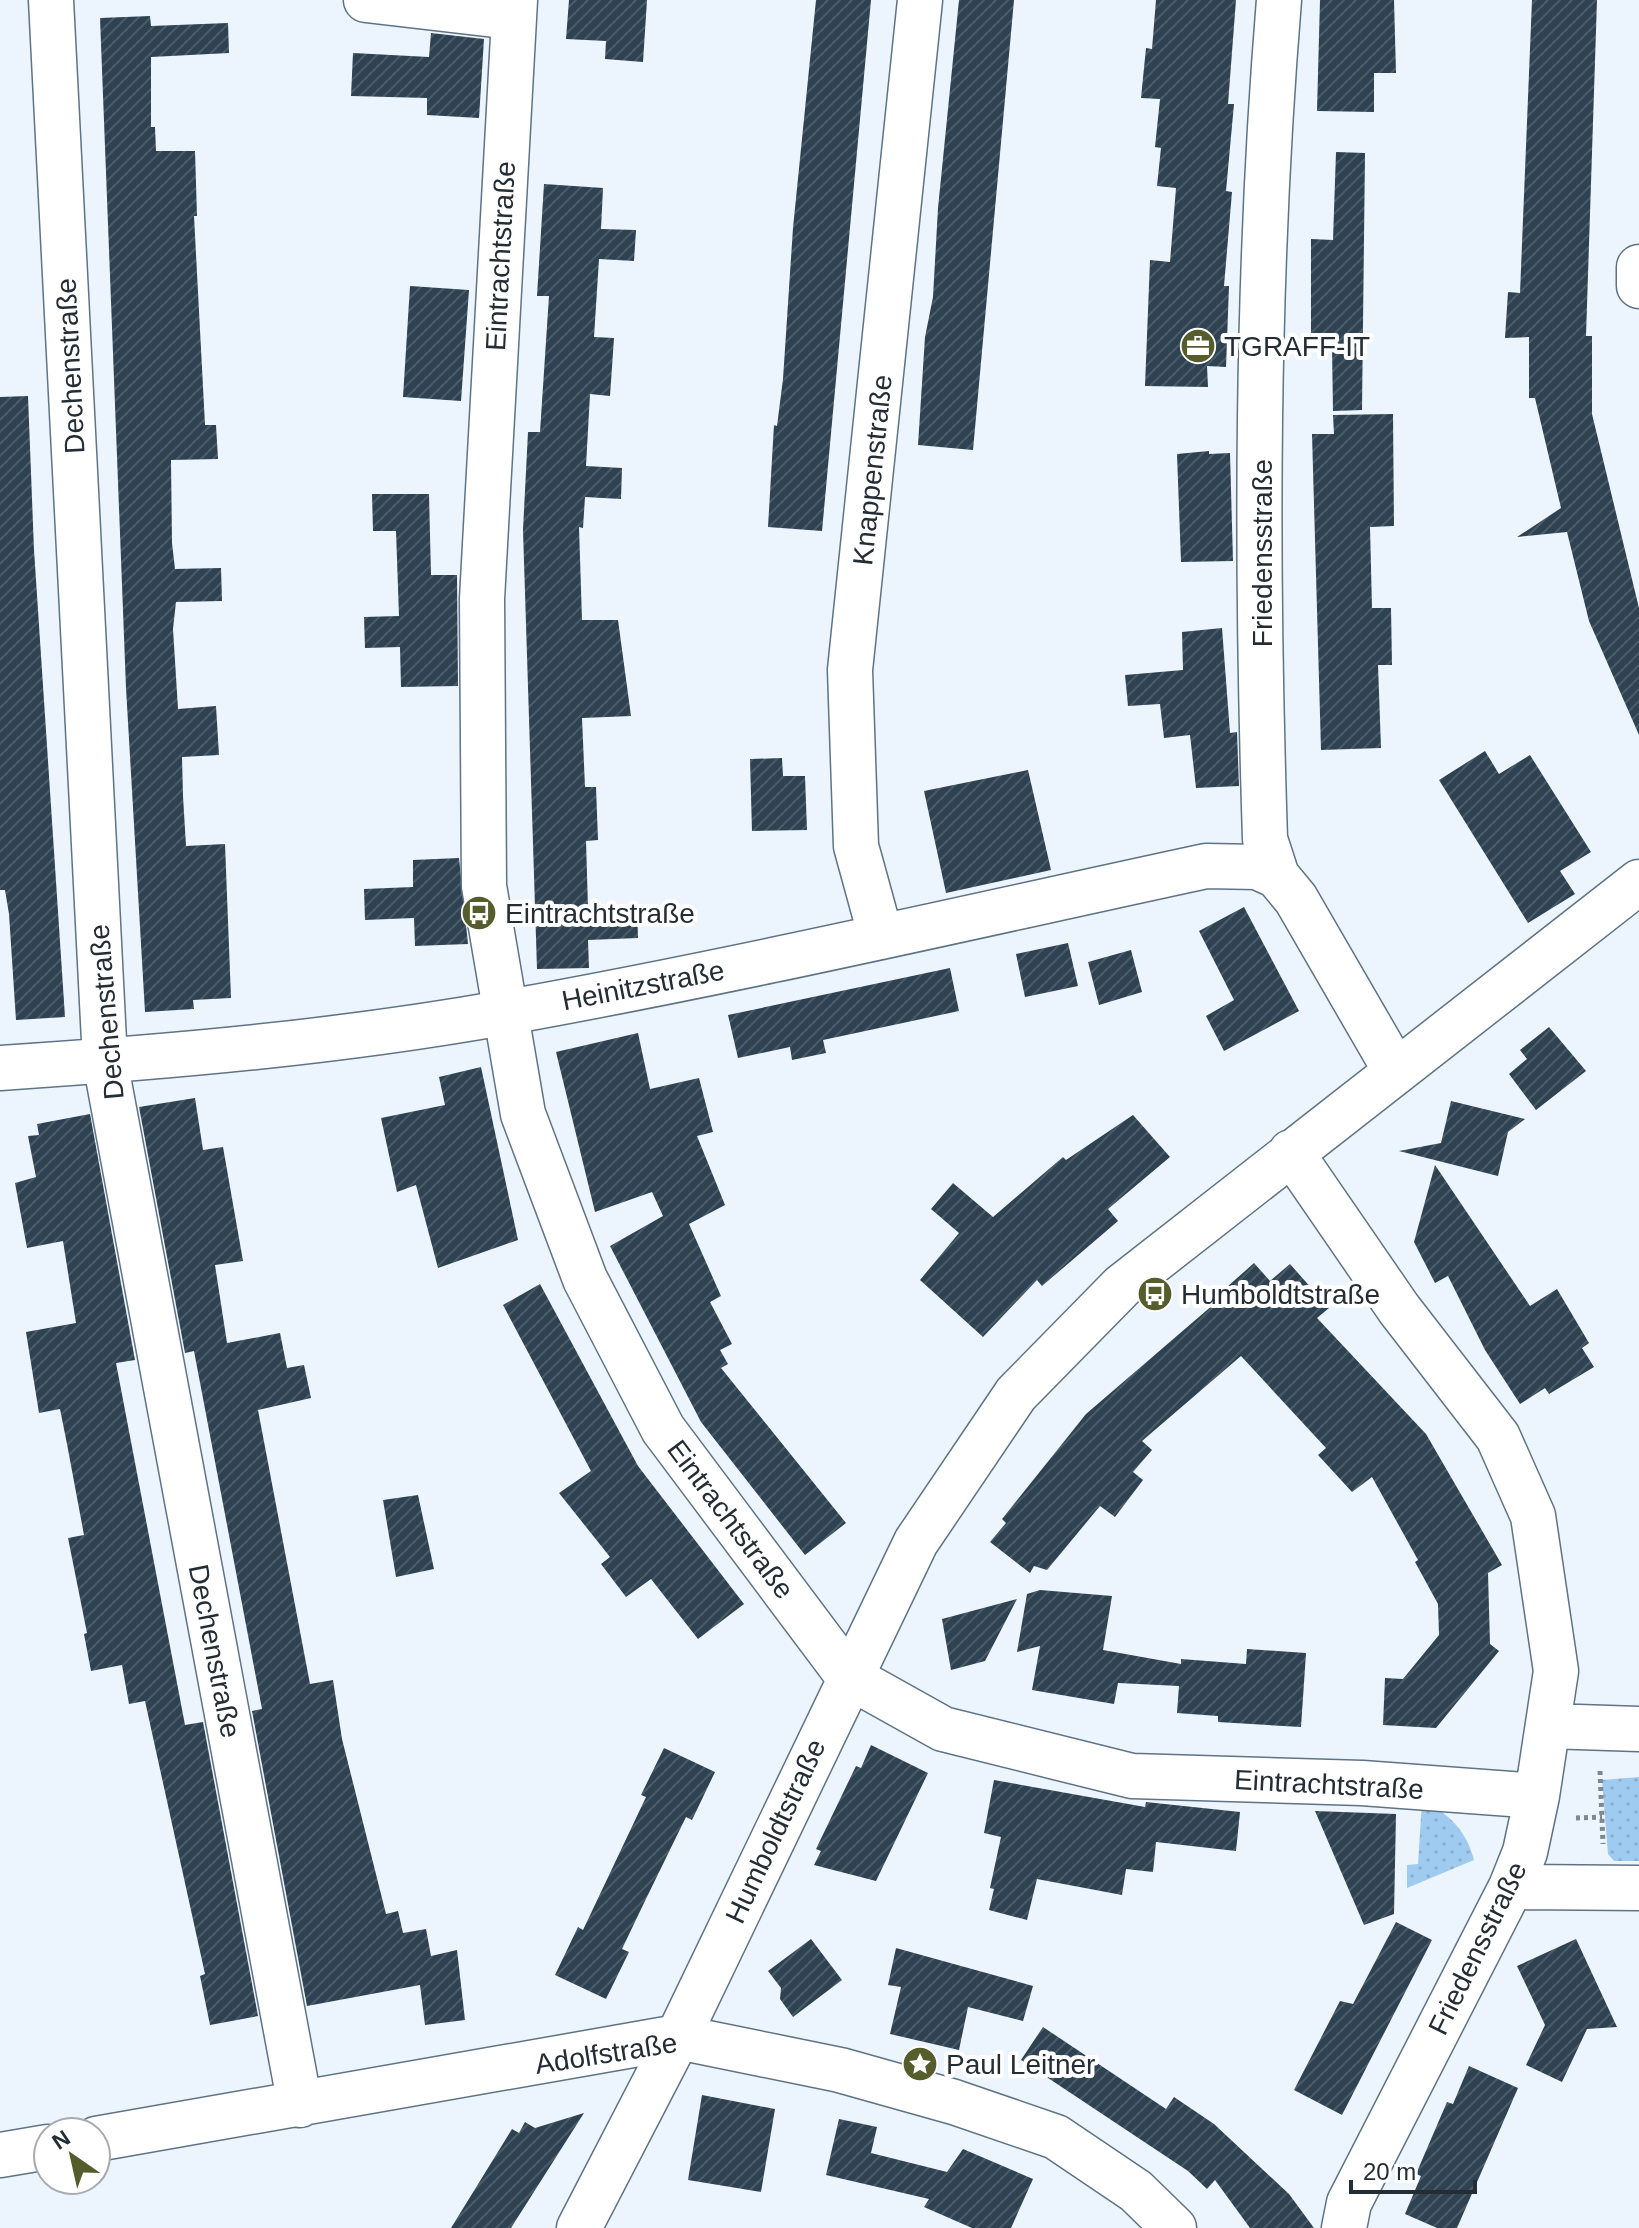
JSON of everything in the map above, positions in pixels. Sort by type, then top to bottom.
[{"type":"street","name":"Dechenstraße","points":[[51,0],[105,1061],[300,2105]]},
{"type":"street","points":[[366,0],[514,9]]},
{"type":"street","name":"Knappenstraße","points":[[881,937],[856,846],[850,670],[920,0]]},
{"type":"street","name":"Friedensstraße","points":[[1279,0],[1265,171],[1261,506],[1265,839],[1277,876],[1296,899],[1395,1070]]},
{"type":"street","name":"Eintrachtstraße","points":[[514,9],[482,599],[484,886],[523,1114],[585,1279],[663,1429],[848,1676],[943,1729],[1132,1776],[1362,1783],[1552,1807]]},
{"type":"street","points":[[1639,267],[1639,286]]},
{"type":"street","name":"Heinitzstraße","points":[[0,1068],[105,1061],[321,1038],[506,1012],[881,937],[1206,866],[1257,867],[1277,876]]},
{"type":"street","name":"Humboldtstraße","points":[[579,2228],[678,2037],[848,1676],[916,1542],[1016,1394],[1122,1286],[1639,882]]},
{"type":"street","name":"Friedensstraße","points":[[1291,1152],[1399,1309],[1498,1437],[1533,1516],[1556,1671],[1548,1726],[1552,1807],[1525,1852],[1511,1887],[1349,2203],[1344,2228]]},
{"type":"street","points":[[1548,1726],[1639,1729]]},
{"type":"street","points":[[1511,1887],[1639,1888]]},
{"type":"street","name":"Adolfstraße","points":[[112,2136],[678,2037],[840,2070],[954,2102],[1056,2137],[1136,2191],[1174,2228]]},
{"type":"street","points":[[0,2155],[32,2150]]},
{"type":"path","points":[[1588,1771],[1613,1771]]},
{"type":"path","points":[[1600,1771],[1603,1856]]},
{"type":"path","points":[[1552,1807],[1602,1817]]},
{"type":"shaded area","points":[[1639,1777],[1639,1861],[1614,1861],[1608,1854],[1602,1780]]},
{"type":"shaded area","points":[[1422,1802],[1441,1811],[1456,1824],[1474,1860],[1407,1888],[1407,1865],[1418,1864]]},
{"type":"building","points":[[569,0],[647,0],[643,62],[605,59],[606,41],[566,39]]},
{"type":"building","points":[[816,0],[871,0],[822,531],[768,527],[774,425],[777,426],[783,379],[793,228]]},
{"type":"building","points":[[959,0],[1014,0],[973,450],[918,445],[925,337],[933,297],[938,208]]},
{"type":"building","points":[[1156,0],[1236,0],[1228,104],[1234,104],[1226,191],[1232,192],[1224,286],[1229,286],[1226,367],[1207,366],[1208,387],[1145,386],[1150,260],[1170,262],[1176,188],[1157,186],[1161,148],[1155,147],[1160,99],[1141,98],[1146,48],[1152,49]]},
{"type":"building","points":[[1320,0],[1394,0],[1396,73],[1374,73],[1374,112],[1317,111]]},
{"type":"building","points":[[1532,0],[1597,0],[1586,336],[1592,336],[1592,414],[1639,608],[1639,735],[1589,621],[1567,532],[1517,537],[1561,508],[1535,398],[1529,398],[1529,337],[1505,338],[1508,292],[1520,293]]},
{"type":"building","points":[[150,16],[151,26],[228,23],[229,53],[151,57],[151,127],[155,127],[156,151],[195,151],[197,216],[194,216],[205,425],[216,425],[218,459],[171,460],[172,543],[175,569],[221,568],[222,601],[176,602],[173,629],[178,709],[216,706],[219,755],[182,757],[183,796],[186,846],[225,844],[231,998],[193,1000],[194,1009],[145,1012],[126,688],[100,18]]},
{"type":"building","points":[[431,33],[484,39],[479,118],[427,115],[427,98],[351,96],[353,53],[429,57]]},
{"type":"building","points":[[1336,152],[1365,153],[1362,410],[1333,411],[1332,348],[1311,348],[1311,239],[1333,240]]},
{"type":"building","points":[[544,184],[603,188],[601,229],[636,230],[634,261],[599,259],[594,337],[614,338],[610,396],[590,394],[586,466],[622,468],[621,499],[585,497],[583,528],[579,527],[582,620],[618,620],[631,716],[582,718],[585,787],[596,787],[598,840],[586,841],[588,908],[637,907],[638,938],[588,940],[589,968],[537,969],[523,530],[528,432],[540,432],[549,296],[537,296]]},
{"type":"building","points":[[410,286],[469,290],[461,401],[403,397]]},
{"type":"building","points":[[28,396],[34,550],[65,1017],[16,1020],[9,914],[5,890],[0,890],[0,397]]},
{"type":"building","points":[[1393,414],[1394,526],[1370,527],[1372,608],[1391,608],[1392,665],[1378,665],[1381,748],[1321,750],[1312,434],[1334,434],[1333,415]]},
{"type":"building","points":[[1209,451],[1209,454],[1230,453],[1233,561],[1181,562],[1177,454]]},
{"type":"building","points":[[372,494],[429,494],[431,575],[457,575],[458,686],[401,687],[400,647],[365,648],[364,617],[399,616],[396,531],[373,531]]},
{"type":"building","points":[[1222,628],[1230,733],[1237,732],[1239,786],[1196,788],[1190,735],[1164,738],[1160,704],[1128,706],[1125,675],[1183,670],[1182,632]]},
{"type":"building","points":[[1485,751],[1499,774],[1530,755],[1591,852],[1560,871],[1575,894],[1528,923],[1439,780]]},
{"type":"building","points":[[782,758],[783,776],[805,776],[807,830],[752,831],[750,759]]},
{"type":"building","points":[[1028,770],[1051,870],[946,893],[924,791]]},
{"type":"building","points":[[459,858],[468,944],[415,946],[414,918],[365,920],[364,889],[413,887],[413,860]]},
{"type":"building","points":[[1244,907],[1299,1011],[1224,1051],[1206,1016],[1234,1000],[1199,931]]},
{"type":"building","points":[[1068,943],[1078,986],[1025,997],[1016,954]]},
{"type":"building","points":[[1131,950],[1142,992],[1099,1005],[1088,962]]},
{"type":"building","points":[[950,968],[959,1011],[823,1040],[826,1053],[792,1060],[790,1047],[738,1058],[728,1015]]},
{"type":"building","points":[[1549,1027],[1586,1071],[1536,1110],[1509,1074],[1527,1059],[1520,1050]]},
{"type":"building","points":[[638,1033],[650,1089],[699,1078],[713,1132],[697,1136],[725,1205],[689,1224],[721,1296],[710,1302],[732,1344],[720,1350],[728,1364],[721,1368],[846,1523],[805,1555],[701,1422],[610,1246],[663,1216],[652,1192],[595,1212],[556,1052]]},
{"type":"building","points":[[481,1067],[518,1240],[438,1268],[416,1185],[397,1192],[381,1118],[445,1105],[439,1077]]},
{"type":"building","points":[[195,1098],[203,1150],[223,1147],[243,1261],[215,1265],[227,1343],[280,1333],[287,1368],[304,1365],[311,1398],[258,1410],[310,1684],[333,1680],[342,1739],[386,1914],[398,1911],[403,1933],[426,1929],[431,1956],[457,1950],[465,2020],[425,2025],[420,1985],[307,2006],[252,1711],[262,1709],[194,1351],[185,1353],[139,1107]]},
{"type":"building","points":[[1451,1101],[1525,1119],[1508,1132],[1498,1176],[1399,1151],[1441,1143]]},
{"type":"building","points":[[90,1114],[135,1360],[116,1363],[185,1725],[203,1722],[258,2016],[210,2025],[200,1976],[205,1974],[145,1701],[129,1704],[122,1665],[91,1671],[84,1634],[87,1633],[68,1538],[84,1535],[67,1444],[60,1409],[39,1413],[26,1332],[76,1323],[63,1241],[27,1248],[15,1183],[36,1177],[28,1136],[39,1135],[37,1124]]},
{"type":"building","points":[[1133,1115],[1170,1157],[1108,1209],[1118,1221],[1042,1286],[1037,1280],[983,1337],[920,1280],[959,1233],[931,1209],[953,1183],[993,1217],[1063,1157],[1066,1160]]},
{"type":"building","points":[[1435,1165],[1530,1306],[1557,1289],[1589,1343],[1582,1348],[1594,1367],[1549,1394],[1545,1388],[1520,1404],[1485,1350],[1448,1276],[1435,1283],[1414,1242]]},
{"type":"building","points":[[1254,1263],[1270,1281],[1290,1264],[1329,1308],[1317,1318],[1426,1434],[1502,1565],[1488,1573],[1490,1644],[1499,1651],[1436,1728],[1383,1725],[1385,1678],[1403,1679],[1439,1635],[1438,1604],[1415,1562],[1418,1560],[1372,1477],[1352,1492],[1318,1455],[1326,1448],[1241,1356],[1142,1441],[1152,1450],[1133,1472],[1143,1480],[1115,1517],[1100,1506],[1047,1570],[1034,1566],[1030,1573],[990,1542],[1006,1523],[1002,1519],[1086,1414],[1221,1298],[1218,1295]]},
{"type":"building","points":[[540,1284],[638,1466],[744,1604],[698,1639],[651,1579],[626,1597],[601,1564],[610,1557],[559,1493],[591,1471],[503,1305]]},
{"type":"building","points":[[418,1495],[434,1569],[396,1577],[383,1500]]},
{"type":"building","points":[[1040,1590],[1112,1596],[1103,1650],[1181,1664],[1181,1659],[1246,1664],[1247,1649],[1306,1653],[1301,1727],[1218,1722],[1218,1716],[1177,1713],[1179,1686],[1118,1683],[1114,1704],[1032,1690],[1040,1646],[1017,1652],[1027,1594]]},
{"type":"building","points":[[1017,1599],[985,1661],[951,1670],[942,1619]]},
{"type":"building","points":[[871,1745],[928,1773],[876,1881],[814,1865],[821,1851],[816,1849],[856,1766],[861,1768]]},
{"type":"building","points":[[664,1748],[715,1772],[692,1820],[686,1817],[643,1905],[622,1949],[629,1952],[606,1999],[555,1975],[578,1927],[583,1930],[646,1797],[641,1795]]},
{"type":"building","points":[[994,1780],[1145,1807],[1146,1802],[1240,1812],[1236,1851],[1156,1842],[1153,1872],[1126,1869],[1122,1895],[1037,1879],[1027,1920],[989,1910],[994,1889],[990,1888],[1001,1837],[984,1833]]},
{"type":"building","points":[[1315,1811],[1396,1814],[1394,1914],[1364,1925]]},
{"type":"building","points":[[1396,1922],[1432,1940],[1342,2115],[1294,2090],[1340,2001],[1353,2004]]},
{"type":"building","points":[[811,1939],[842,1980],[793,2017],[780,1999],[781,1988],[768,1971]]},
{"type":"building","points":[[1576,1939],[1617,2027],[1587,2029],[1562,2082],[1526,2065],[1545,2025],[1517,1966]]},
{"type":"building","points":[[896,1948],[1033,1986],[1023,2021],[968,2007],[959,2050],[890,2034],[901,1987],[888,1985]]},
{"type":"building","points":[[1043,2027],[1166,2109],[1174,2097],[1214,2124],[1289,2194],[1314,2228],[1250,2228],[1215,2180],[1207,2189],[1188,2171],[1021,2060]]},
{"type":"building","points":[[1469,2066],[1518,2088],[1457,2228],[1437,2228],[1405,2214],[1421,2176],[1416,2174],[1447,2102],[1453,2104]]},
{"type":"building","points":[[702,2095],[775,2109],[761,2192],[688,2180]]},
{"type":"building","points":[[584,2113],[511,2228],[451,2228],[512,2129],[519,2133],[525,2122],[535,2128]]},
{"type":"building","points":[[839,2119],[877,2127],[871,2153],[947,2172],[963,2149],[1033,2179],[1011,2228],[972,2228],[924,2207],[929,2199],[826,2175]]},
{"type":"place","name":"TGRAFF-IT","points":[[1198,346]]},
{"type":"place","name":"Eintrachtstraße","points":[[479,913]]},
{"type":"place","name":"Humboldtstraße","points":[[1155,1294]]},
{"type":"place","name":"Paul Leitner","points":[[920,2064]]}]
